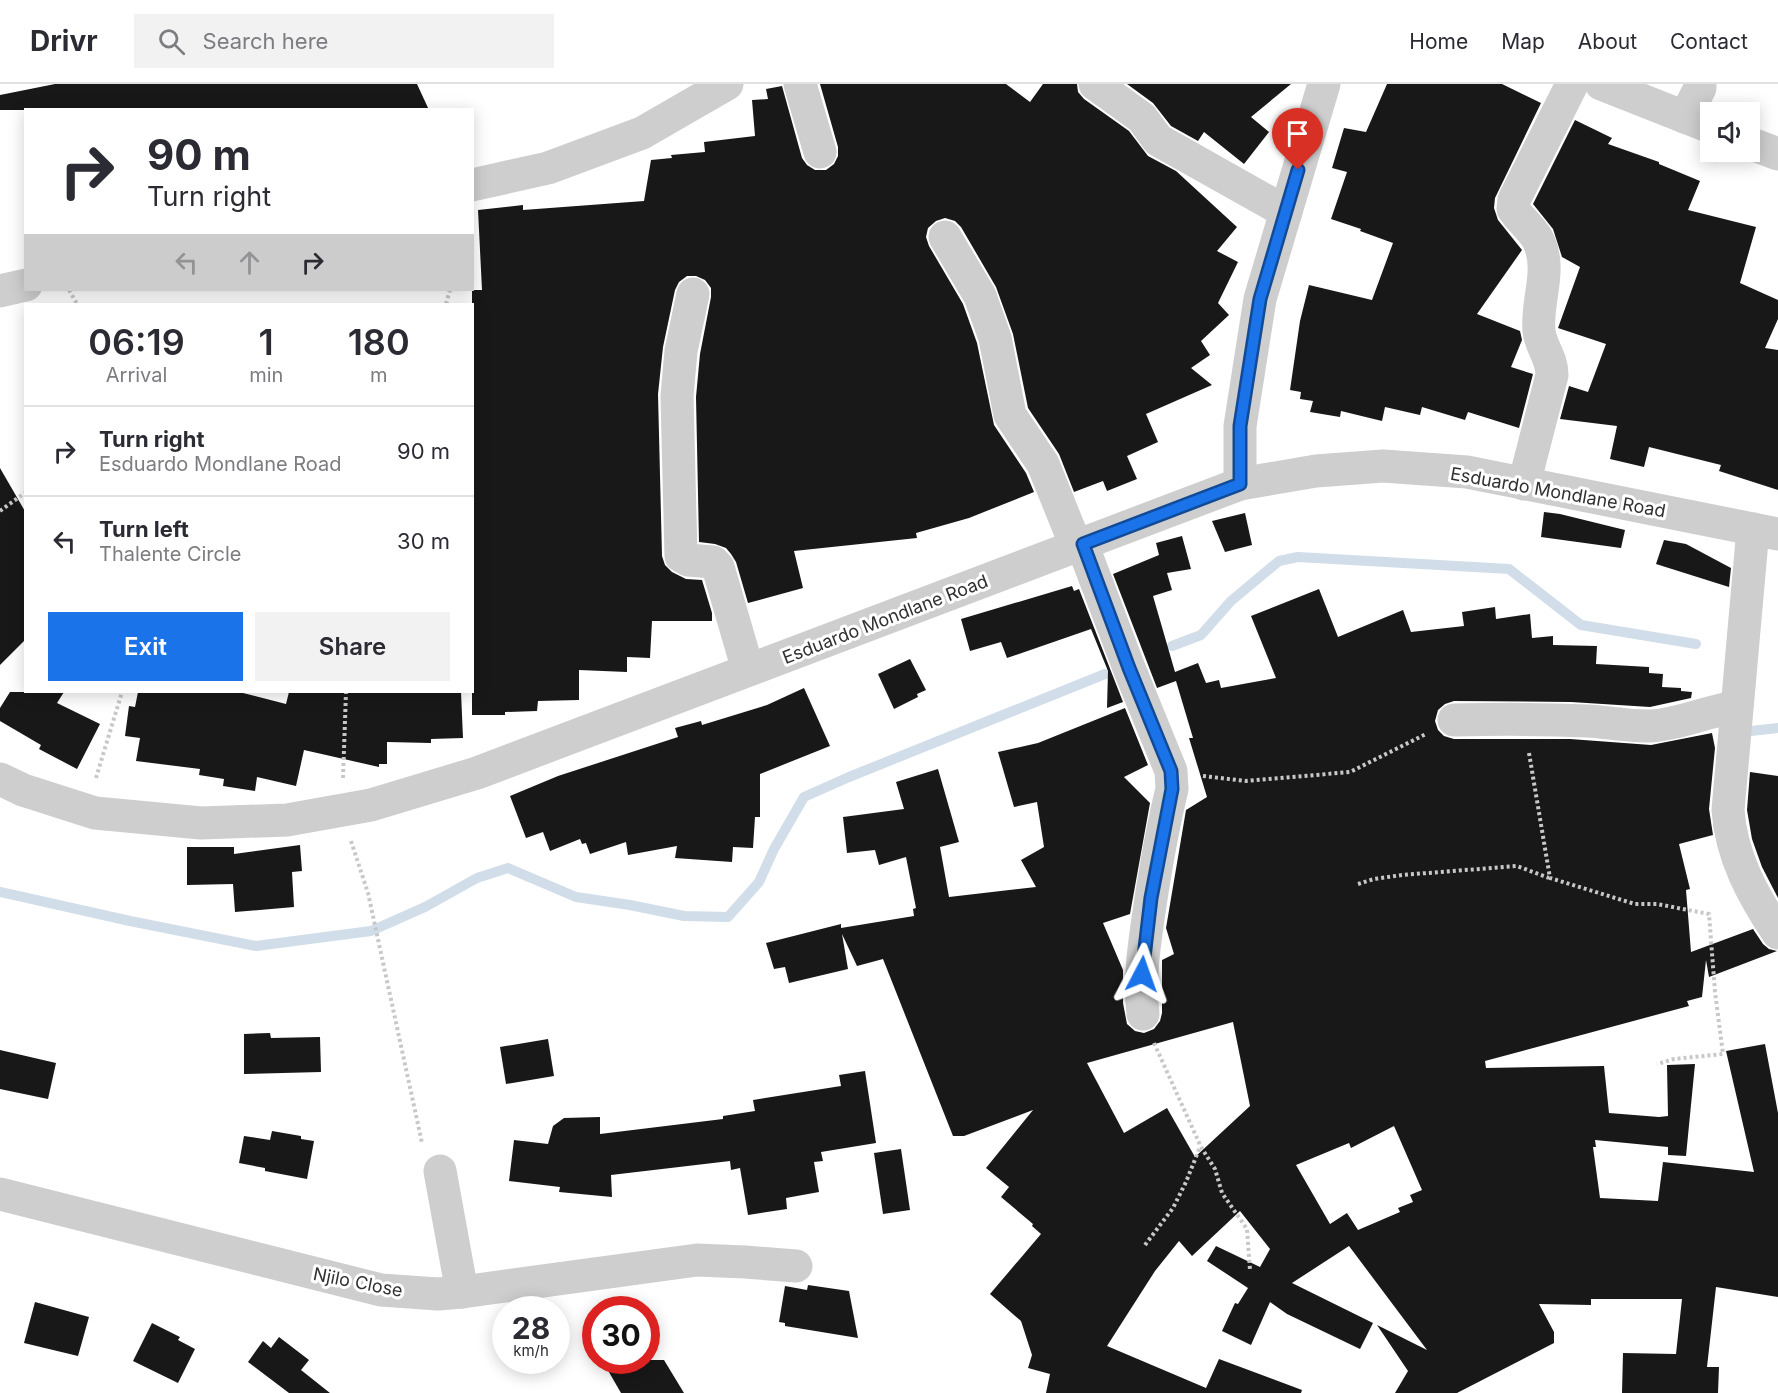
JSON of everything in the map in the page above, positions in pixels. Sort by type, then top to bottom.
[{"type":"street","points":[[474,185],[548,168],[642,134],[727,84]]},
{"type":"street","points":[[800,84],[820,152]]},
{"type":"street","points":[[1095,84],[1143,118],[1158,140],[1286,212]]},
{"type":"street","points":[[1240,484],[1240,426],[1260,299],[1324,84]]},
{"type":"street","points":[[1524,484],[1552,375],[1552,363],[1540,338],[1538,318],[1544,283],[1544,259],[1539,240],[1513,209],[1514,200],[1572,84]]},
{"type":"street","points":[[1601,84],[1697,122],[1700,84]]},
{"type":"street","points":[[1760,147],[1778,154]]},
{"type":"street","points":[[945,237],[980,296],[995,338],[1010,415],[1043,464],[1079,545],[1171,771],[1172,789],[1144,945],[1141,995],[1143,1014]]},
{"type":"street","points":[[0,291],[24,285]]},
{"type":"street","points":[[693,294],[681,351],[677,396],[681,556],[688,560],[713,562],[718,567],[748,670]]},
{"type":"street","name":"Esduardo Mondlane Road","points":[[0,778],[22,790],[95,813],[201,823],[287,820],[371,806],[477,773],[1240,484],[1316,471],[1383,466],[1467,472],[1765,532]]},
{"type":"street","points":[[1765,532],[1737,707],[1728,810],[1729,831],[1738,861],[1778,933]]},
{"type":"street","points":[[1454,720],[1525,719],[1650,726],[1689,721],[1722,709],[1737,707]]},
{"type":"street","points":[[440,1172],[462,1293]]},
{"type":"street","name":"Njilo Close","points":[[0,1194],[381,1290],[438,1294],[462,1293],[697,1260],[796,1266]]},
{"type":"path","points":[[0,511],[24,493]]},
{"type":"path","points":[[86,810],[122,693]]},
{"type":"path","points":[[346,693],[342,810],[368,893],[426,1161],[440,1172]]},
{"type":"path","points":[[1525,719],[1531,771],[1550,878]]},
{"type":"path","points":[[1171,771],[1246,781],[1350,772],[1454,720]]},
{"type":"path","points":[[1358,884],[1402,875],[1517,866],[1635,904],[1657,904],[1709,914],[1723,1054],[1674,1059],[1657,1064]]},
{"type":"path","points":[[1143,1014],[1201,1147],[1215,1169],[1222,1193],[1247,1229],[1250,1270]]},
{"type":"path","points":[[1145,1245],[1173,1208],[1201,1147]]},
{"type":"building","points":[[55,84],[417,84],[428,108],[24,108],[24,110],[0,110],[0,95]]},
{"type":"building","points":[[820,84],[1006,84],[1030,102],[1043,84],[1077,84],[1078,92],[1084,99],[1129,131],[1148,156],[1176,171],[1237,227],[1217,251],[1238,262],[1218,303],[1229,315],[1201,341],[1210,355],[1191,368],[1212,385],[1146,414],[1158,442],[1127,456],[1137,479],[1107,491],[1103,481],[1074,492],[1059,454],[1028,408],[1013,334],[996,287],[961,227],[955,221],[945,218],[936,221],[928,228],[926,237],[929,246],[963,304],[977,343],[994,425],[1026,473],[1034,492],[969,518],[916,533],[917,538],[794,551],[803,588],[748,603],[736,562],[731,554],[726,548],[699,542],[696,397],[700,354],[711,288],[705,280],[696,276],[687,276],[679,282],[675,290],[663,347],[658,394],[662,556],[665,565],[672,572],[686,579],[702,580],[712,613],[712,621],[652,621],[650,658],[627,657],[627,672],[579,670],[579,700],[538,701],[537,711],[505,712],[505,715],[472,715],[472,693],[474,693],[474,303],[472,303],[472,291],[482,290],[478,210],[523,205],[523,210],[644,201],[651,160],[672,158],[671,155],[705,152],[704,142],[755,136],[752,100],[768,99],[766,89],[782,86],[802,158],[807,165],[815,170],[826,170],[834,164],[838,156],[838,147]]},
{"type":"building","points":[[1127,84],[1291,84],[1251,117],[1269,132],[1244,164],[1204,132],[1198,141],[1171,126],[1153,103]]},
{"type":"building","points":[[1387,84],[1502,84],[1541,103],[1495,198],[1494,208],[1498,220],[1522,250],[1477,314],[1520,331],[1522,340],[1511,367],[1533,374],[1519,428],[1468,412],[1465,420],[1422,407],[1420,415],[1385,407],[1382,421],[1341,411],[1340,417],[1310,412],[1313,401],[1300,399],[1301,392],[1290,390],[1300,321],[1309,285],[1372,300],[1393,243],[1331,219],[1347,172],[1332,168],[1344,128],[1366,132]]},
{"type":"building","points":[[1575,120],[1612,138],[1608,144],[1659,162],[1659,164],[1700,181],[1688,210],[1756,227],[1740,283],[1778,300],[1778,319],[1765,348],[1778,350],[1778,490],[1719,471],[1721,465],[1649,447],[1644,467],[1610,459],[1617,426],[1560,419],[1569,386],[1588,392],[1606,344],[1558,328],[1580,267],[1562,257],[1553,229],[1533,204]]},
{"type":"building","points":[[0,468],[24,510],[24,641],[0,665]]},
{"type":"building","points":[[1544,512],[1625,530],[1621,548],[1541,537]]},
{"type":"building","points":[[1245,513],[1252,545],[1225,552],[1212,521]]},
{"type":"building","points":[[1182,536],[1191,569],[1167,573],[1172,590],[1153,596],[1175,672],[1198,663],[1206,683],[1219,680],[1221,688],[1276,678],[1251,616],[1319,589],[1338,637],[1403,610],[1411,632],[1464,626],[1462,612],[1495,607],[1496,619],[1530,614],[1532,638],[1553,636],[1553,645],[1597,646],[1596,664],[1649,667],[1649,673],[1663,674],[1662,687],[1681,688],[1681,691],[1692,692],[1691,698],[1650,707],[1571,702],[1454,701],[1438,710],[1435,721],[1438,730],[1444,736],[1454,739],[1570,739],[1651,745],[1712,733],[1715,748],[1709,809],[1713,835],[1679,844],[1690,889],[1686,890],[1691,952],[1753,929],[1763,944],[1777,951],[1709,977],[1706,960],[1702,997],[1687,1001],[1689,1006],[1485,1061],[1486,1068],[1604,1066],[1609,1113],[1659,1117],[1668,1116],[1667,1065],[1695,1064],[1686,1156],[1668,1155],[1668,1147],[1595,1140],[1596,1147],[1593,1147],[1600,1198],[1658,1201],[1663,1162],[1754,1172],[1726,1051],[1765,1044],[1778,1113],[1778,1297],[1716,1287],[1707,1367],[1719,1367],[1718,1393],[1622,1393],[1623,1353],[1676,1354],[1682,1299],[1591,1299],[1591,1305],[1539,1304],[1554,1332],[1554,1343],[1457,1393],[1395,1393],[1408,1371],[1377,1325],[1427,1350],[1349,1246],[1292,1283],[1373,1323],[1360,1349],[1287,1314],[1270,1302],[1251,1345],[1222,1331],[1235,1303],[1238,1304],[1248,1288],[1207,1261],[1216,1246],[1260,1267],[1270,1249],[1240,1211],[1192,1256],[1179,1241],[1155,1271],[1107,1346],[1206,1388],[1219,1359],[1302,1390],[1301,1393],[1046,1393],[1050,1374],[1028,1368],[1032,1355],[1021,1321],[990,1294],[1041,1234],[1032,1226],[1033,1224],[1001,1197],[1009,1187],[986,1168],[1033,1110],[964,1136],[953,1136],[883,959],[857,966],[842,934],[848,969],[789,983],[785,967],[774,969],[766,943],[841,924],[841,928],[914,916],[913,909],[916,908],[906,857],[879,865],[875,850],[847,853],[843,817],[904,809],[896,782],[938,769],[959,842],[940,847],[949,897],[1036,887],[1021,860],[1044,847],[1037,802],[1014,807],[998,752],[1038,743],[1125,708],[1148,765],[1124,777],[1150,803],[1130,914],[1103,923],[1123,970],[1123,1003],[1127,1024],[1135,1031],[1144,1033],[1154,1029],[1162,1013],[1162,960],[1174,954],[1166,928],[1186,810],[1207,797],[1189,738],[1193,738],[1176,681],[1157,688],[1113,574],[1159,555],[1156,543]],"holes":[[[1233,1022],[1250,1106],[1195,1157],[1167,1108],[1124,1133],[1087,1063]],[[1394,1126],[1422,1190],[1410,1195],[1413,1202],[1398,1208],[1400,1212],[1358,1230],[1347,1213],[1330,1224],[1296,1165],[1349,1143],[1351,1148]]]},
{"type":"building","points":[[1664,540],[1686,544],[1731,568],[1729,587],[1656,564]]},
{"type":"building","points":[[1072,586],[1074,591],[1079,589],[1123,702],[1107,708],[1108,671],[1091,629],[1007,658],[1001,642],[970,651],[961,619]]},
{"type":"building","points":[[910,659],[926,690],[917,694],[918,697],[894,709],[878,674]]},
{"type":"building","points":[[804,688],[830,746],[760,774],[760,817],[755,817],[753,848],[733,847],[732,862],[675,858],[677,846],[628,855],[626,842],[590,854],[586,843],[582,844],[580,839],[550,851],[543,832],[526,838],[510,796],[558,776],[678,737],[675,728],[701,721],[702,725],[767,705]]},
{"type":"building","points":[[10,692],[63,693],[57,703],[100,724],[77,769],[39,749],[41,745],[0,721],[0,708]]},
{"type":"building","points":[[138,693],[243,693],[286,704],[289,693],[461,693],[463,738],[431,739],[431,743],[387,742],[387,764],[379,764],[379,767],[304,750],[296,786],[257,777],[255,791],[223,786],[224,779],[199,775],[200,769],[136,761],[140,738],[125,736],[129,706],[135,707]]},
{"type":"building","points":[[1750,772],[1778,776],[1778,898],[1762,867],[1752,839],[1747,810]]},
{"type":"building","points":[[300,845],[302,871],[292,872],[294,907],[235,912],[233,884],[187,885],[187,847],[234,847],[234,854]]},
{"type":"building","points":[[270,1033],[271,1038],[320,1037],[321,1072],[244,1074],[244,1034]]},
{"type":"building","points":[[548,1039],[554,1076],[506,1084],[500,1047]]},
{"type":"building","points":[[0,1050],[56,1063],[48,1099],[0,1089]]},
{"type":"building","points":[[865,1071],[876,1143],[821,1152],[823,1161],[814,1162],[819,1192],[786,1198],[787,1209],[748,1215],[740,1168],[731,1170],[730,1161],[611,1175],[612,1197],[559,1192],[560,1187],[509,1181],[514,1140],[548,1144],[553,1126],[564,1118],[600,1117],[600,1134],[723,1119],[723,1116],[755,1111],[753,1100],[841,1086],[839,1075]]},
{"type":"building","points":[[272,1131],[301,1136],[301,1139],[314,1141],[307,1179],[265,1171],[265,1168],[239,1163],[244,1136],[270,1140]]},
{"type":"building","points":[[901,1149],[910,1210],[883,1214],[874,1153]]},
{"type":"building","points":[[808,1285],[849,1291],[858,1338],[785,1326],[785,1323],[779,1322],[785,1286],[807,1290]]},
{"type":"building","points":[[35,1302],[89,1317],[78,1356],[24,1343]]},
{"type":"building","points":[[152,1323],[180,1337],[178,1340],[195,1349],[178,1383],[133,1361]]},
{"type":"building","points":[[279,1337],[309,1360],[301,1370],[330,1393],[289,1393],[248,1362],[263,1341],[271,1348]]},
{"type":"building","points":[[660,1360],[664,1360],[684,1393],[621,1393],[610,1374],[660,1374]]},
{"type":"waterway","points":[[1172,646],[1201,635],[1231,601],[1279,561],[1298,557],[1509,569],[1581,625],[1696,644]]},
{"type":"waterway","points":[[0,892],[256,946],[371,931],[425,907],[477,878],[508,868],[576,897],[684,916],[728,917],[759,882],[774,849],[804,797],[1105,674]]},
{"type":"waterway","points":[[1751,731],[1778,728]]},
{"type":"route","points":[[1142,974],[1151,898],[1172,789],[1171,771],[1129,668],[1083,544],[1240,484],[1240,426],[1260,299],[1298,170]]}]
